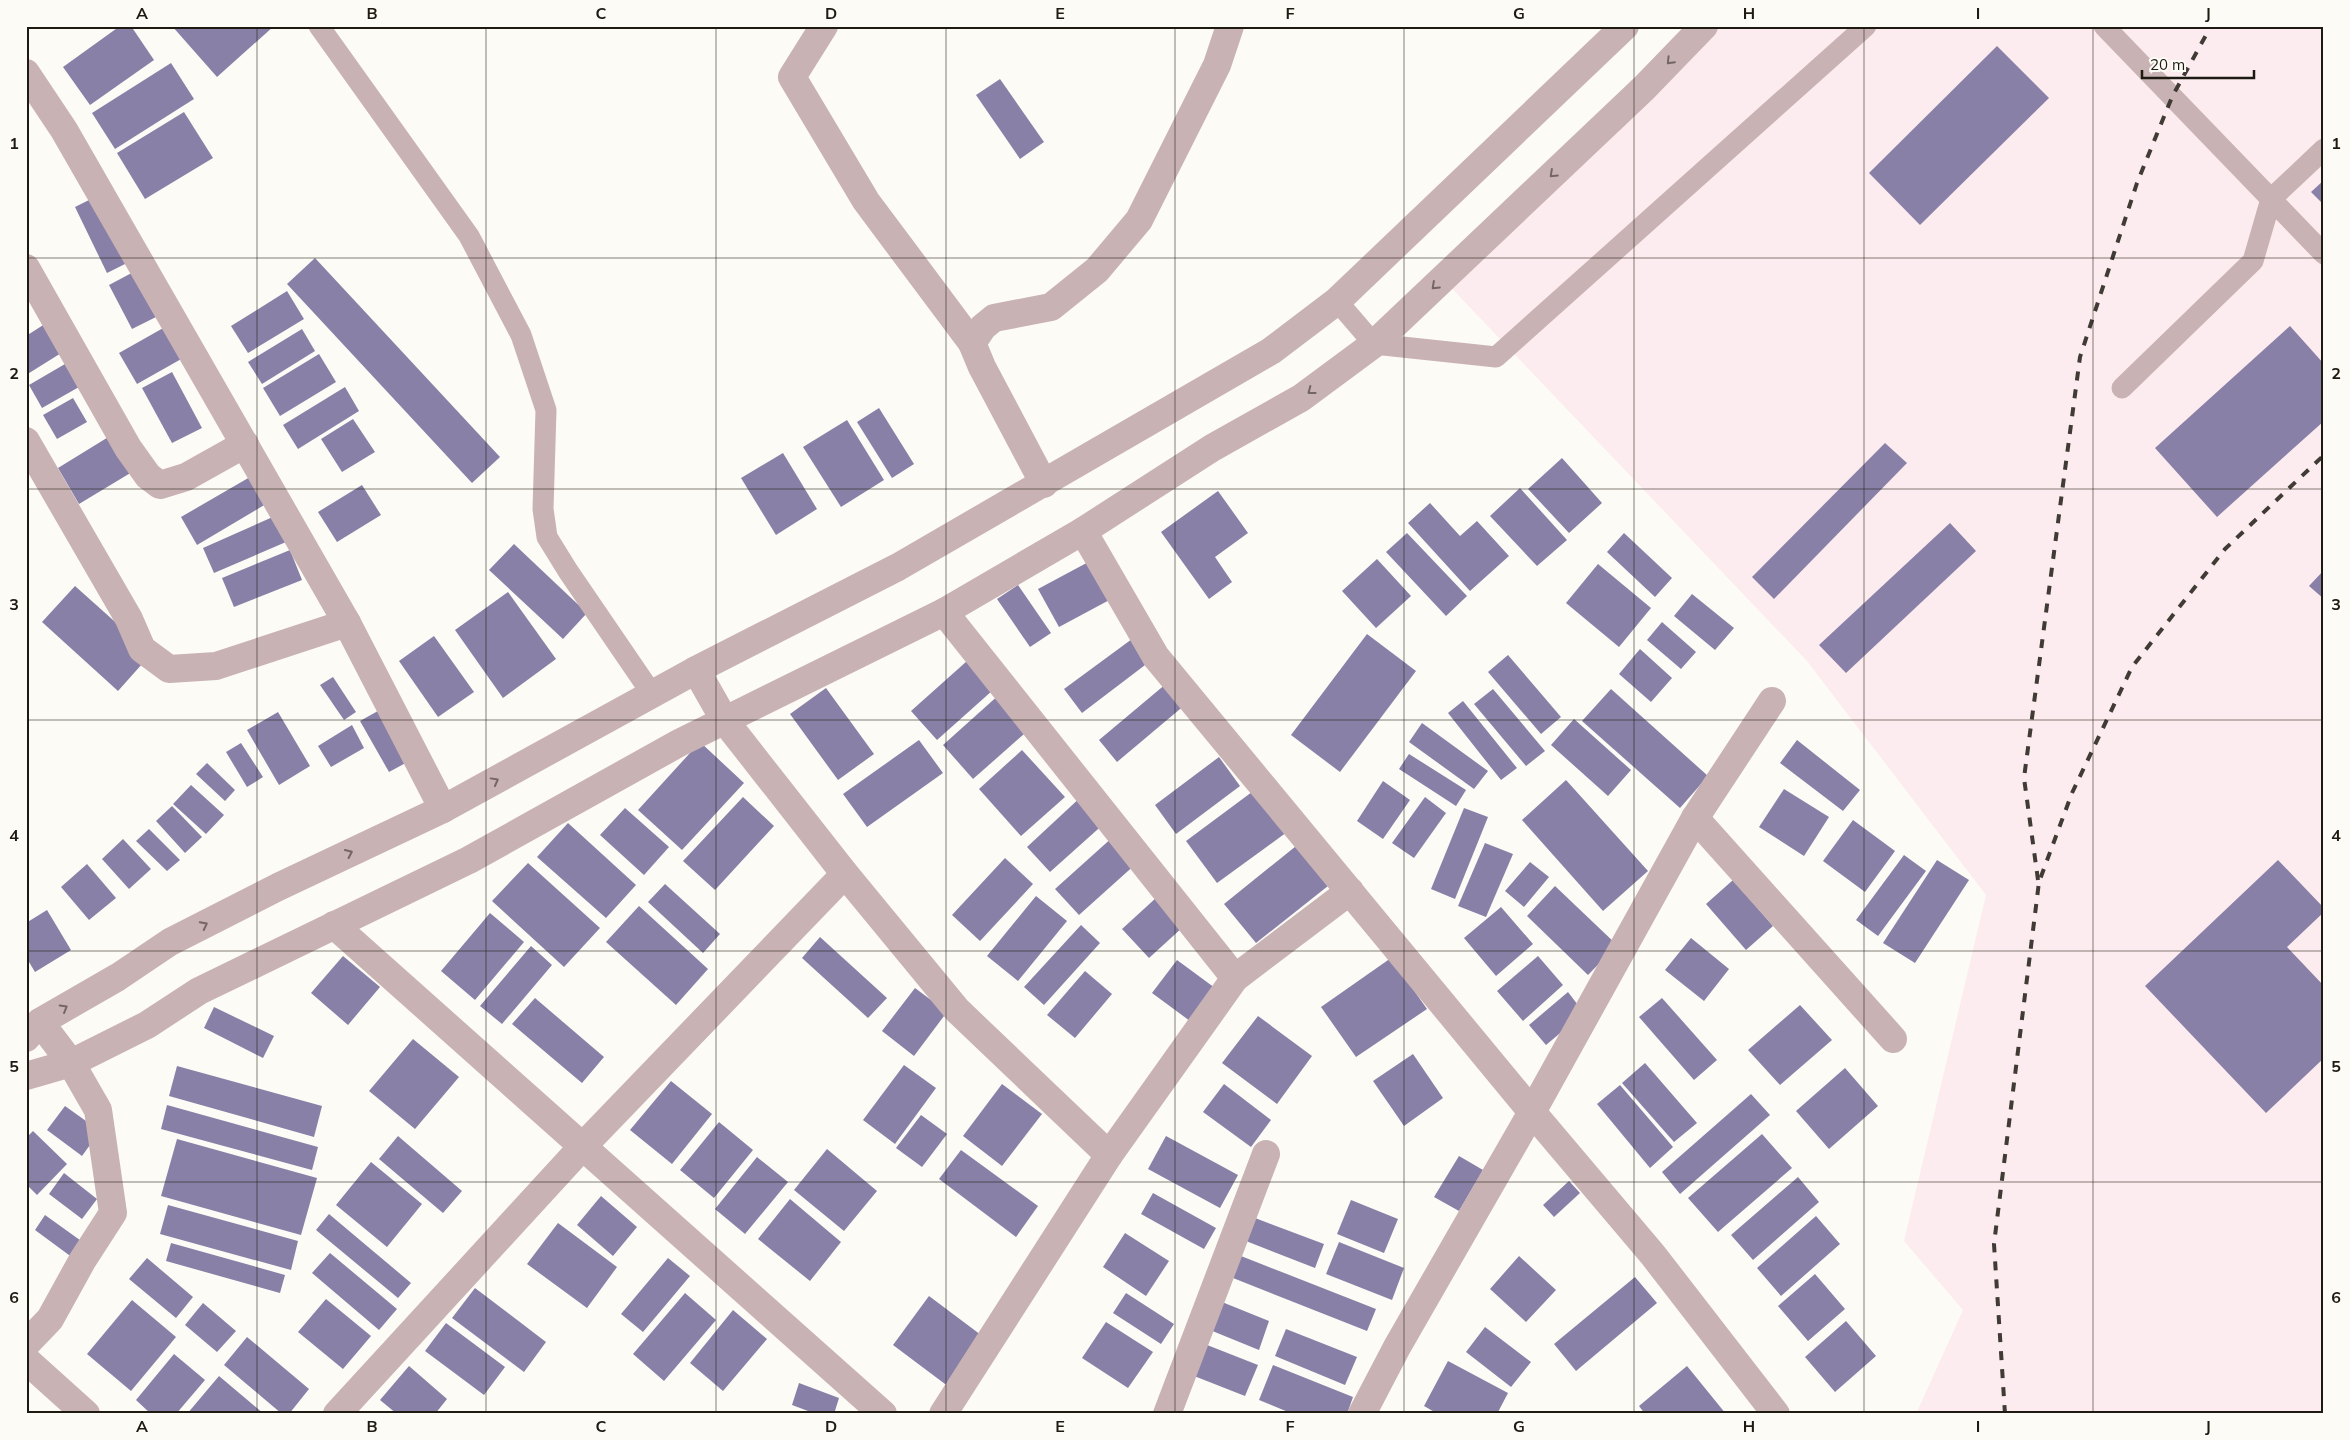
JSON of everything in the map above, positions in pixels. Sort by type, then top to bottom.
[{"type":"street","points":[[824,26],[792,78],[866,201],[972,343],[987,376],[1044,484]]},
{"type":"street","points":[[26,1344],[50,1319],[82,1261],[113,1213],[98,1110],[71,1063],[33,1030],[179,938],[278,887],[443,810],[696,670],[898,567],[1044,484],[1270,351],[1337,301],[1625,26]]},
{"type":"street","points":[[26,1076],[71,1063],[148,1025],[199,991],[469,860],[679,743],[944,612],[1083,531],[1212,448],[1301,398],[1374,344],[1644,88],[1704,26]]},
{"type":"street","points":[[972,343],[983,327],[994,318],[1051,307],[1097,270],[1139,220],[1217,65],[1223,29]]},
{"type":"street","points":[[26,73],[64,130],[347,622],[443,810]]},
{"type":"street","points":[[26,268],[128,448],[148,476],[160,485],[186,477],[246,444]]},
{"type":"street","points":[[26,441],[128,620],[142,650],[168,669],[216,666],[347,622]]},
{"type":"street","points":[[1083,531],[1156,657],[1532,1112],[1653,1255],[1776,1414]]},
{"type":"street","points":[[944,612],[1235,978]]},
{"type":"street","points":[[696,670],[725,721],[845,874],[957,1010],[1109,1155]]},
{"type":"street","points":[[1362,1414],[1397,1347],[1532,1112],[1694,818],[1772,701]]},
{"type":"street","points":[[1694,818],[1893,1039]]},
{"type":"street","points":[[336,1414],[584,1146],[845,874]]},
{"type":"street","points":[[943,1414],[1109,1155],[1235,978],[1350,891]]},
{"type":"street","points":[[334,925],[883,1414]]},
{"type":"street","points":[[1168,1414],[1266,1154]]},
{"type":"street","points":[[26,1360],[86,1414]]},
{"type":"lane","points":[[319,26],[469,236],[521,335],[546,410],[542,509],[547,537],[652,694]]},
{"type":"lane","points":[[1337,301],[1374,344],[1496,357],[1866,26]]},
{"type":"lane","points":[[2104,26],[2324,254]]},
{"type":"lane","points":[[2122,388],[2253,261],[2271,199],[2324,148]]},
{"type":"shaded area","points":[[1703,26],[2324,26],[2324,1414],[1916,1414],[1963,1310],[1904,1241],[1986,895],[1807,661],[1439,275]]},
{"type":"building","points":[[120,26],[131,26],[154,60],[90,105],[63,67]]},
{"type":"building","points":[[172,26],[274,26],[217,77]]},
{"type":"building","points":[[1997,46],[2049,98],[1920,225],[1869,173]]},
{"type":"building","points":[[171,63],[194,99],[115,149],[92,113]]},
{"type":"building","points":[[1000,79],[1044,142],[1020,159],[976,95]]},
{"type":"building","points":[[184,112],[213,158],[145,199],[117,153]]},
{"type":"building","points":[[2324,180],[2324,205],[2311,192]]},
{"type":"building","points":[[99,195],[131,261],[107,273],[75,207]]},
{"type":"building","points":[[315,258],[500,457],[472,483],[287,284]]},
{"type":"building","points":[[141,268],[164,313],[132,329],[109,285]]},
{"type":"building","points":[[287,291],[304,319],[248,353],[231,326]]},
{"type":"building","points":[[48,322],[66,350],[26,375],[26,336]]},
{"type":"building","points":[[2290,326],[2324,364],[2324,421],[2217,517],[2155,448]]},
{"type":"building","points":[[165,327],[183,358],[137,384],[119,353]]},
{"type":"building","points":[[302,329],[315,351],[262,384],[248,362]]},
{"type":"building","points":[[319,354],[336,382],[280,416],[263,388]]},
{"type":"building","points":[[65,364],[79,387],[42,408],[29,385]]},
{"type":"building","points":[[172,372],[202,428],[172,443],[142,388]]},
{"type":"building","points":[[345,387],[359,411],[298,449],[283,425]]},
{"type":"building","points":[[73,398],[87,422],[57,439],[43,415]]},
{"type":"building","points":[[879,408],[914,464],[892,478],[857,422]]},
{"type":"building","points":[[353,419],[375,452],[342,472],[321,439]]},
{"type":"building","points":[[847,420],[884,480],[841,507],[803,447]]},
{"type":"building","points":[[110,436],[132,472],[79,504],[58,468]]},
{"type":"building","points":[[1885,443],[1907,463],[1774,599],[1752,577]]},
{"type":"building","points":[[783,453],[817,509],[776,535],[741,478]]},
{"type":"building","points":[[1562,458],[1602,503],[1569,533],[1528,489]]},
{"type":"building","points":[[250,477],[266,504],[197,545],[181,517]]},
{"type":"building","points":[[362,485],[381,515],[337,542],[318,512]]},
{"type":"building","points":[[1520,488],[1567,540],[1537,566],[1490,516]]},
{"type":"building","points":[[1218,491],[1248,533],[1215,557],[1232,582],[1209,599],[1161,532]]},
{"type":"building","points":[[1430,503],[1460,536],[1477,521],[1509,556],[1470,591],[1408,523]]},
{"type":"building","points":[[275,516],[286,542],[214,573],[203,548]]},
{"type":"building","points":[[1950,523],[1976,551],[1846,673],[1819,645]]},
{"type":"building","points":[[1407,533],[1467,596],[1446,616],[1386,552]]},
{"type":"building","points":[[1624,533],[1672,578],[1655,597],[1607,552]]},
{"type":"building","points":[[514,544],[587,613],[563,639],[489,570]]},
{"type":"building","points":[[290,550],[302,580],[234,607],[222,578]]},
{"type":"building","points":[[1094,559],[1115,597],[1059,627],[1038,589]]},
{"type":"building","points":[[1377,559],[1411,596],[1376,628],[1342,591]]},
{"type":"building","points":[[1598,564],[1651,608],[1619,647],[1566,603]]},
{"type":"building","points":[[2324,570],[2324,599],[2309,586]]},
{"type":"building","points":[[1018,585],[1051,633],[1030,647],[997,599]]},
{"type":"building","points":[[75,586],[151,654],[118,691],[42,622]]},
{"type":"building","points":[[508,592],[556,659],[503,698],[455,630]]},
{"type":"building","points":[[1692,594],[1734,628],[1715,650],[1674,616]]},
{"type":"building","points":[[1662,622],[1696,652],[1681,669],[1647,640]]},
{"type":"building","points":[[1367,634],[1416,671],[1340,772],[1291,735]]},
{"type":"building","points":[[434,636],[474,692],[438,717],[399,661]]},
{"type":"building","points":[[1132,639],[1149,662],[1082,713],[1064,689]]},
{"type":"building","points":[[1640,649],[1672,678],[1651,702],[1619,674]]},
{"type":"building","points":[[1508,655],[1561,717],[1541,734],[1488,672]]},
{"type":"building","points":[[967,661],[993,690],[937,740],[911,711]]},
{"type":"building","points":[[333,677],[356,712],[344,720],[320,685]]},
{"type":"building","points":[[1167,683],[1186,704],[1117,762],[1099,740]]},
{"type":"building","points":[[826,688],[874,754],[838,780],[790,714]]},
{"type":"building","points":[[1493,689],[1545,751],[1526,766],[1474,704]]},
{"type":"building","points":[[1611,689],[1708,776],[1680,808],[1582,721]]},
{"type":"building","points":[[1001,693],[1032,727],[973,779],[943,745]]},
{"type":"building","points":[[1463,701],[1517,768],[1501,780],[1448,713]]},
{"type":"building","points":[[385,707],[413,759],[389,772],[360,721]]},
{"type":"building","points":[[278,712],[310,766],[279,785],[247,730]]},
{"type":"building","points":[[1574,719],[1631,770],[1608,796],[1551,745]]},
{"type":"building","points":[[1422,723],[1488,771],[1474,789],[1409,742]]},
{"type":"building","points":[[352,725],[364,748],[331,767],[318,746]]},
{"type":"building","points":[[919,740],[943,773],[867,827],[843,794]]},
{"type":"building","points":[[1797,740],[1860,790],[1843,811],[1780,763]]},
{"type":"building","points":[[700,742],[744,783],[682,850],[638,810]]},
{"type":"building","points":[[241,743],[263,777],[247,787],[226,752]]},
{"type":"building","points":[[1022,750],[1065,797],[1021,836],[979,789]]},
{"type":"building","points":[[1409,754],[1466,790],[1456,806],[1399,769]]},
{"type":"building","points":[[1219,757],[1240,786],[1176,834],[1155,805]]},
{"type":"building","points":[[207,763],[235,790],[225,801],[196,774]]},
{"type":"building","points":[[1566,780],[1648,871],[1603,911],[1522,820]]},
{"type":"building","points":[[1383,781],[1410,800],[1383,839],[1357,821]]},
{"type":"building","points":[[191,785],[224,815],[206,834],[173,804]]},
{"type":"building","points":[[1256,789],[1287,832],[1217,883],[1186,841]]},
{"type":"building","points":[[1784,789],[1829,817],[1804,856],[1759,827]]},
{"type":"building","points":[[1083,795],[1107,821],[1050,872],[1027,847]]},
{"type":"building","points":[[743,797],[774,826],[715,890],[683,861]]},
{"type":"building","points":[[1425,797],[1446,813],[1414,858],[1392,843]]},
{"type":"building","points":[[172,806],[202,837],[185,853],[156,821]]},
{"type":"building","points":[[625,808],[669,847],[644,875],[600,835]]},
{"type":"building","points":[[1464,808],[1488,817],[1455,899],[1431,889]]},
{"type":"building","points":[[1853,820],[1895,851],[1865,892],[1823,861]]},
{"type":"building","points":[[568,823],[636,885],[606,918],[537,857]]},
{"type":"building","points":[[149,829],[180,860],[167,871],[136,841]]},
{"type":"building","points":[[1114,836],[1138,862],[1079,915],[1055,889]]},
{"type":"building","points":[[123,839],[151,869],[129,889],[102,859]]},
{"type":"building","points":[[1301,842],[1333,882],[1256,943],[1224,904]]},
{"type":"building","points":[[1485,843],[1513,854],[1486,917],[1458,906]]},
{"type":"building","points":[[1904,855],[1926,871],[1878,936],[1856,920]]},
{"type":"building","points":[[1005,858],[1033,884],[980,941],[952,915]]},
{"type":"building","points":[[1937,860],[1969,880],[1915,963],[1883,943]]},
{"type":"building","points":[[2278,860],[2324,908],[2324,912],[2287,947],[2324,986],[2324,1058],[2266,1113],[2145,986]]},
{"type":"building","points":[[1530,862],[1549,877],[1524,907],[1505,891]]},
{"type":"building","points":[[528,863],[600,928],[564,967],[492,901]]},
{"type":"building","points":[[87,864],[116,898],[89,920],[61,887]]},
{"type":"building","points":[[1733,880],[1773,926],[1746,950],[1706,904]]},
{"type":"building","points":[[665,884],[720,934],[703,953],[648,902]]},
{"type":"building","points":[[1555,886],[1617,945],[1588,975],[1527,916]]},
{"type":"building","points":[[1036,896],[1067,921],[1018,981],[987,956]]},
{"type":"building","points":[[1157,897],[1183,927],[1149,958],[1122,929]]},
{"type":"building","points":[[639,906],[708,969],[676,1005],[606,942]]},
{"type":"building","points":[[1501,907],[1533,944],[1496,976],[1464,938]]},
{"type":"building","points":[[47,910],[71,950],[35,972],[26,957],[26,923]]},
{"type":"building","points":[[490,913],[524,942],[475,1000],[441,971]]},
{"type":"building","points":[[1081,925],[1100,943],[1044,1005],[1024,987]]},
{"type":"building","points":[[820,937],[887,998],[868,1018],[802,958]]},
{"type":"building","points":[[1691,938],[1729,969],[1704,1001],[1665,970]]},
{"type":"building","points":[[531,946],[552,965],[502,1024],[480,1006]]},
{"type":"building","points":[[343,956],[380,987],[348,1025],[311,993]]},
{"type":"building","points":[[1538,956],[1563,985],[1523,1021],[1497,991]]},
{"type":"building","points":[[1391,958],[1427,1009],[1356,1057],[1321,1007]]},
{"type":"building","points":[[1177,960],[1215,988],[1190,1021],[1152,993]]},
{"type":"building","points":[[1085,971],[1112,994],[1075,1038],[1047,1015]]},
{"type":"building","points":[[915,988],[947,1012],[914,1056],[882,1031]]},
{"type":"building","points":[[1568,992],[1584,1013],[1546,1045],[1529,1025]]},
{"type":"building","points":[[535,998],[604,1057],[582,1083],[512,1024]]},
{"type":"building","points":[[1662,998],[1717,1060],[1694,1080],[1639,1017]]},
{"type":"building","points":[[1800,1005],[1832,1040],[1780,1085],[1748,1050]]},
{"type":"building","points":[[214,1007],[274,1036],[263,1058],[204,1028]]},
{"type":"building","points":[[1258,1016],[1312,1056],[1277,1104],[1222,1063]]},
{"type":"building","points":[[413,1039],[459,1077],[415,1129],[369,1091]]},
{"type":"building","points":[[1413,1054],[1443,1098],[1404,1126],[1373,1081]]},
{"type":"building","points":[[1645,1063],[1697,1123],[1674,1142],[1622,1083]]},
{"type":"building","points":[[904,1065],[936,1088],[895,1144],[863,1120]]},
{"type":"building","points":[[177,1066],[322,1106],[314,1137],[169,1096]]},
{"type":"building","points":[[1845,1068],[1878,1106],[1829,1149],[1796,1111]]},
{"type":"building","points":[[671,1081],[712,1114],[672,1164],[630,1130]]},
{"type":"building","points":[[1002,1084],[1042,1114],[1002,1166],[963,1136]]},
{"type":"building","points":[[1224,1084],[1271,1120],[1251,1147],[1203,1112]]},
{"type":"building","points":[[1620,1085],[1673,1147],[1650,1168],[1597,1104]]},
{"type":"building","points":[[1751,1094],[1770,1115],[1680,1194],[1662,1172]]},
{"type":"building","points":[[167,1105],[318,1147],[312,1170],[161,1129]]},
{"type":"building","points":[[65,1106],[100,1131],[82,1156],[47,1130]]},
{"type":"building","points":[[921,1115],[947,1134],[922,1167],[896,1148]]},
{"type":"building","points":[[719,1122],[753,1150],[714,1198],[680,1170]]},
{"type":"building","points":[[33,1131],[67,1164],[37,1195],[26,1184],[26,1138]]},
{"type":"building","points":[[1762,1134],[1792,1168],[1718,1232],[1688,1198]]},
{"type":"building","points":[[398,1136],[462,1191],[443,1213],[379,1159]]},
{"type":"building","points":[[1166,1136],[1238,1175],[1220,1208],[1148,1169]]},
{"type":"building","points":[[177,1139],[317,1178],[301,1235],[161,1196]]},
{"type":"building","points":[[827,1149],[877,1191],[844,1231],[794,1190]]},
{"type":"building","points":[[961,1150],[1038,1206],[1016,1237],[939,1179]]},
{"type":"building","points":[[1459,1156],[1483,1170],[1459,1211],[1434,1197]]},
{"type":"building","points":[[757,1157],[788,1182],[745,1234],[715,1209]]},
{"type":"building","points":[[371,1162],[422,1204],[387,1247],[336,1205]]},
{"type":"building","points":[[64,1173],[97,1199],[82,1219],[49,1194]]},
{"type":"building","points":[[1798,1177],[1819,1202],[1753,1260],[1731,1235]]},
{"type":"building","points":[[1569,1181],[1580,1193],[1554,1217],[1543,1205]]},
{"type":"building","points":[[1153,1193],[1216,1228],[1204,1249],[1141,1214]]},
{"type":"building","points":[[601,1196],[637,1227],[613,1256],[577,1225]]},
{"type":"building","points":[[790,1199],[841,1242],[810,1281],[758,1239]]},
{"type":"building","points":[[1351,1200],[1398,1219],[1384,1253],[1337,1234]]},
{"type":"building","points":[[168,1205],[298,1241],[291,1270],[160,1234]]},
{"type":"building","points":[[329,1214],[411,1283],[398,1298],[316,1230]]},
{"type":"building","points":[[45,1215],[84,1243],[73,1258],[35,1230]]},
{"type":"building","points":[[1816,1216],[1840,1244],[1781,1296],[1757,1268]]},
{"type":"building","points":[[1255,1218],[1324,1244],[1315,1268],[1246,1241]]},
{"type":"building","points":[[558,1223],[617,1267],[587,1308],[527,1264]]},
{"type":"building","points":[[1125,1233],[1169,1261],[1146,1296],[1103,1267]]},
{"type":"building","points":[[1339,1242],[1404,1268],[1392,1300],[1326,1274]]},
{"type":"building","points":[[171,1243],[285,1275],[280,1293],[166,1261]]},
{"type":"building","points":[[330,1253],[397,1309],[379,1330],[312,1273]]},
{"type":"building","points":[[1241,1256],[1376,1309],[1367,1331],[1233,1278]]},
{"type":"building","points":[[1519,1256],[1556,1290],[1526,1322],[1490,1289]]},
{"type":"building","points":[[147,1258],[193,1297],[176,1318],[129,1279]]},
{"type":"building","points":[[668,1258],[690,1276],[643,1332],[621,1314]]},
{"type":"building","points":[[1815,1274],[1845,1309],[1808,1341],[1778,1306]]},
{"type":"building","points":[[1635,1277],[1657,1303],[1576,1371],[1554,1344]]},
{"type":"building","points":[[475,1288],[546,1342],[524,1372],[452,1318]]},
{"type":"building","points":[[685,1293],[716,1320],[664,1381],[633,1354]]},
{"type":"building","points":[[1126,1293],[1174,1324],[1161,1344],[1113,1313]]},
{"type":"building","points":[[929,1296],[985,1338],[949,1387],[893,1345]]},
{"type":"building","points":[[326,1299],[371,1336],[343,1369],[298,1332]]},
{"type":"building","points":[[132,1300],[176,1337],[131,1391],[87,1354]]},
{"type":"building","points":[[1217,1300],[1269,1321],[1259,1350],[1205,1328]]},
{"type":"building","points":[[203,1303],[236,1331],[217,1352],[185,1325]]},
{"type":"building","points":[[733,1310],[767,1339],[723,1391],[690,1363]]},
{"type":"building","points":[[1846,1321],[1876,1356],[1835,1392],[1805,1357]]},
{"type":"building","points":[[1106,1322],[1153,1352],[1128,1388],[1082,1358]]},
{"type":"building","points":[[446,1323],[505,1367],[484,1395],[425,1351]]},
{"type":"building","points":[[1485,1327],[1531,1362],[1511,1387],[1466,1352]]},
{"type":"building","points":[[1286,1329],[1357,1357],[1345,1385],[1275,1356]]},
{"type":"building","points":[[247,1337],[309,1389],[289,1414],[282,1414],[224,1365]]},
{"type":"building","points":[[1202,1343],[1258,1365],[1245,1396],[1189,1374]]},
{"type":"building","points":[[174,1354],[205,1380],[176,1414],[151,1414],[136,1400]]},
{"type":"building","points":[[1448,1361],[1508,1393],[1497,1414],[1438,1414],[1424,1406]]},
{"type":"building","points":[[1273,1365],[1353,1397],[1347,1414],[1293,1414],[1259,1400]]},
{"type":"building","points":[[409,1366],[447,1399],[435,1414],[397,1414],[380,1400]]},
{"type":"building","points":[[1687,1366],[1726,1414],[1645,1414],[1639,1406]]},
{"type":"building","points":[[219,1376],[264,1414],[187,1414]]},
{"type":"building","points":[[799,1383],[839,1398],[834,1414],[816,1414],[792,1405]]},
{"type":"railway","points":[[2038,880],[2024,778],[2080,357],[2137,183],[2172,97],[2211,26]]},
{"type":"railway","points":[[2005,1414],[1994,1244],[2039,882],[2072,793],[2132,667],[2225,549],[2324,455]]}]
